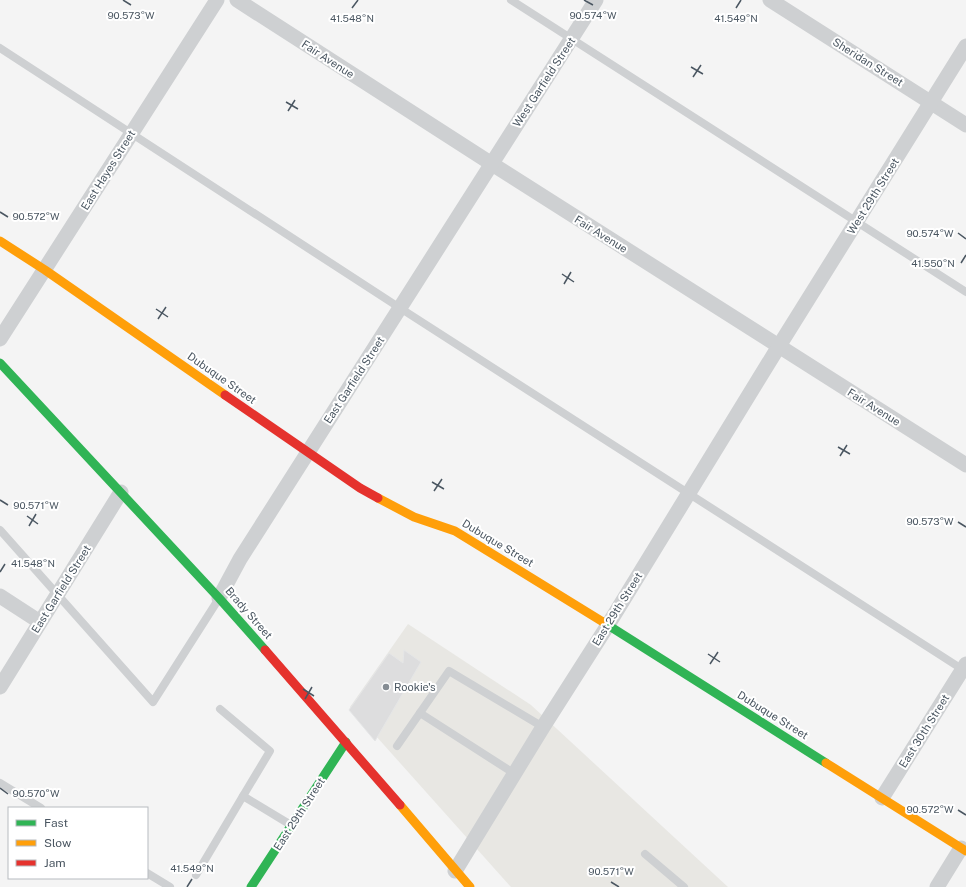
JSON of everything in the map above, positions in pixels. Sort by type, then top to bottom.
[{"type":"main road","name":"Dubuque Street","points":[[0,241],[360,488],[414,517],[455,531],[608,625],[964,850]]},
{"type":"main road","name":"Brady Street","points":[[0,363],[219,598],[346,742],[458,876],[470,887]]},
{"type":"main road","name":"East 29th Street","points":[[251,887],[346,742]]},
{"type":"street","name":"East Hayes Street","points":[[0,339],[217,0]]},
{"type":"street","name":"Fair Avenue","points":[[237,0],[966,465]]},
{"type":"street","name":"West Garfield Street","points":[[492,164],[596,0]]},
{"type":"street","name":"Sheridan Street","points":[[770,0],[966,125]]},
{"type":"street","name":"West 29th Street","points":[[779,346],[966,46]]},
{"type":"street","name":"East Garfield Street","points":[[219,598],[240,559],[492,164]]},
{"type":"street","name":"East 29th Street","points":[[458,876],[515,774],[779,346]]},
{"type":"street","name":"East Garfield Street","points":[[0,687],[121,492]]},
{"type":"street","points":[[0,596],[40,622]]},
{"type":"street","name":"East 30th Street","points":[[882,798],[965,668]]},
{"type":"street","points":[[937,887],[964,850]]},
{"type":"lane","points":[[510,0],[966,292]]},
{"type":"lane","points":[[0,48],[400,308],[688,493],[965,668]]},
{"type":"lane","points":[[0,530],[153,702],[219,598]]},
{"type":"lane","points":[[397,746],[449,671],[543,728]]},
{"type":"lane","points":[[196,875],[270,752],[220,709]]},
{"type":"lane","points":[[420,713],[515,774]]},
{"type":"lane","points":[[0,783],[39,807]]},
{"type":"lane","points":[[243,796],[291,826]]},
{"type":"lane","points":[[645,854],[684,887]]},
{"type":"lane","points":[[148,874],[170,887]]},
{"type":"shaded area","points":[[408,624],[531,705],[728,887],[511,887],[350,707]]},
{"type":"building","name":"Rookie's","points":[[404,650],[421,662],[375,741],[349,710],[389,653],[403,663]]},
{"type":"traffic: fast","points":[[0,363],[219,598],[265,650]]},
{"type":"traffic: fast","points":[[603,622],[826,763]]},
{"type":"traffic: fast","points":[[251,887],[346,742]]},
{"type":"traffic: slow","points":[[0,241],[45,270],[225,395]]},
{"type":"traffic: slow","points":[[378,498],[414,517],[455,531],[603,622]]},
{"type":"traffic: slow","points":[[826,763],[966,851]]},
{"type":"traffic: slow","points":[[400,805],[470,887]]},
{"type":"traffic: jam","points":[[225,395],[360,488],[378,498]]},
{"type":"traffic: jam","points":[[265,650],[400,805]]},
{"type":"place","name":"Rookie's","points":[[386,687]]}]
